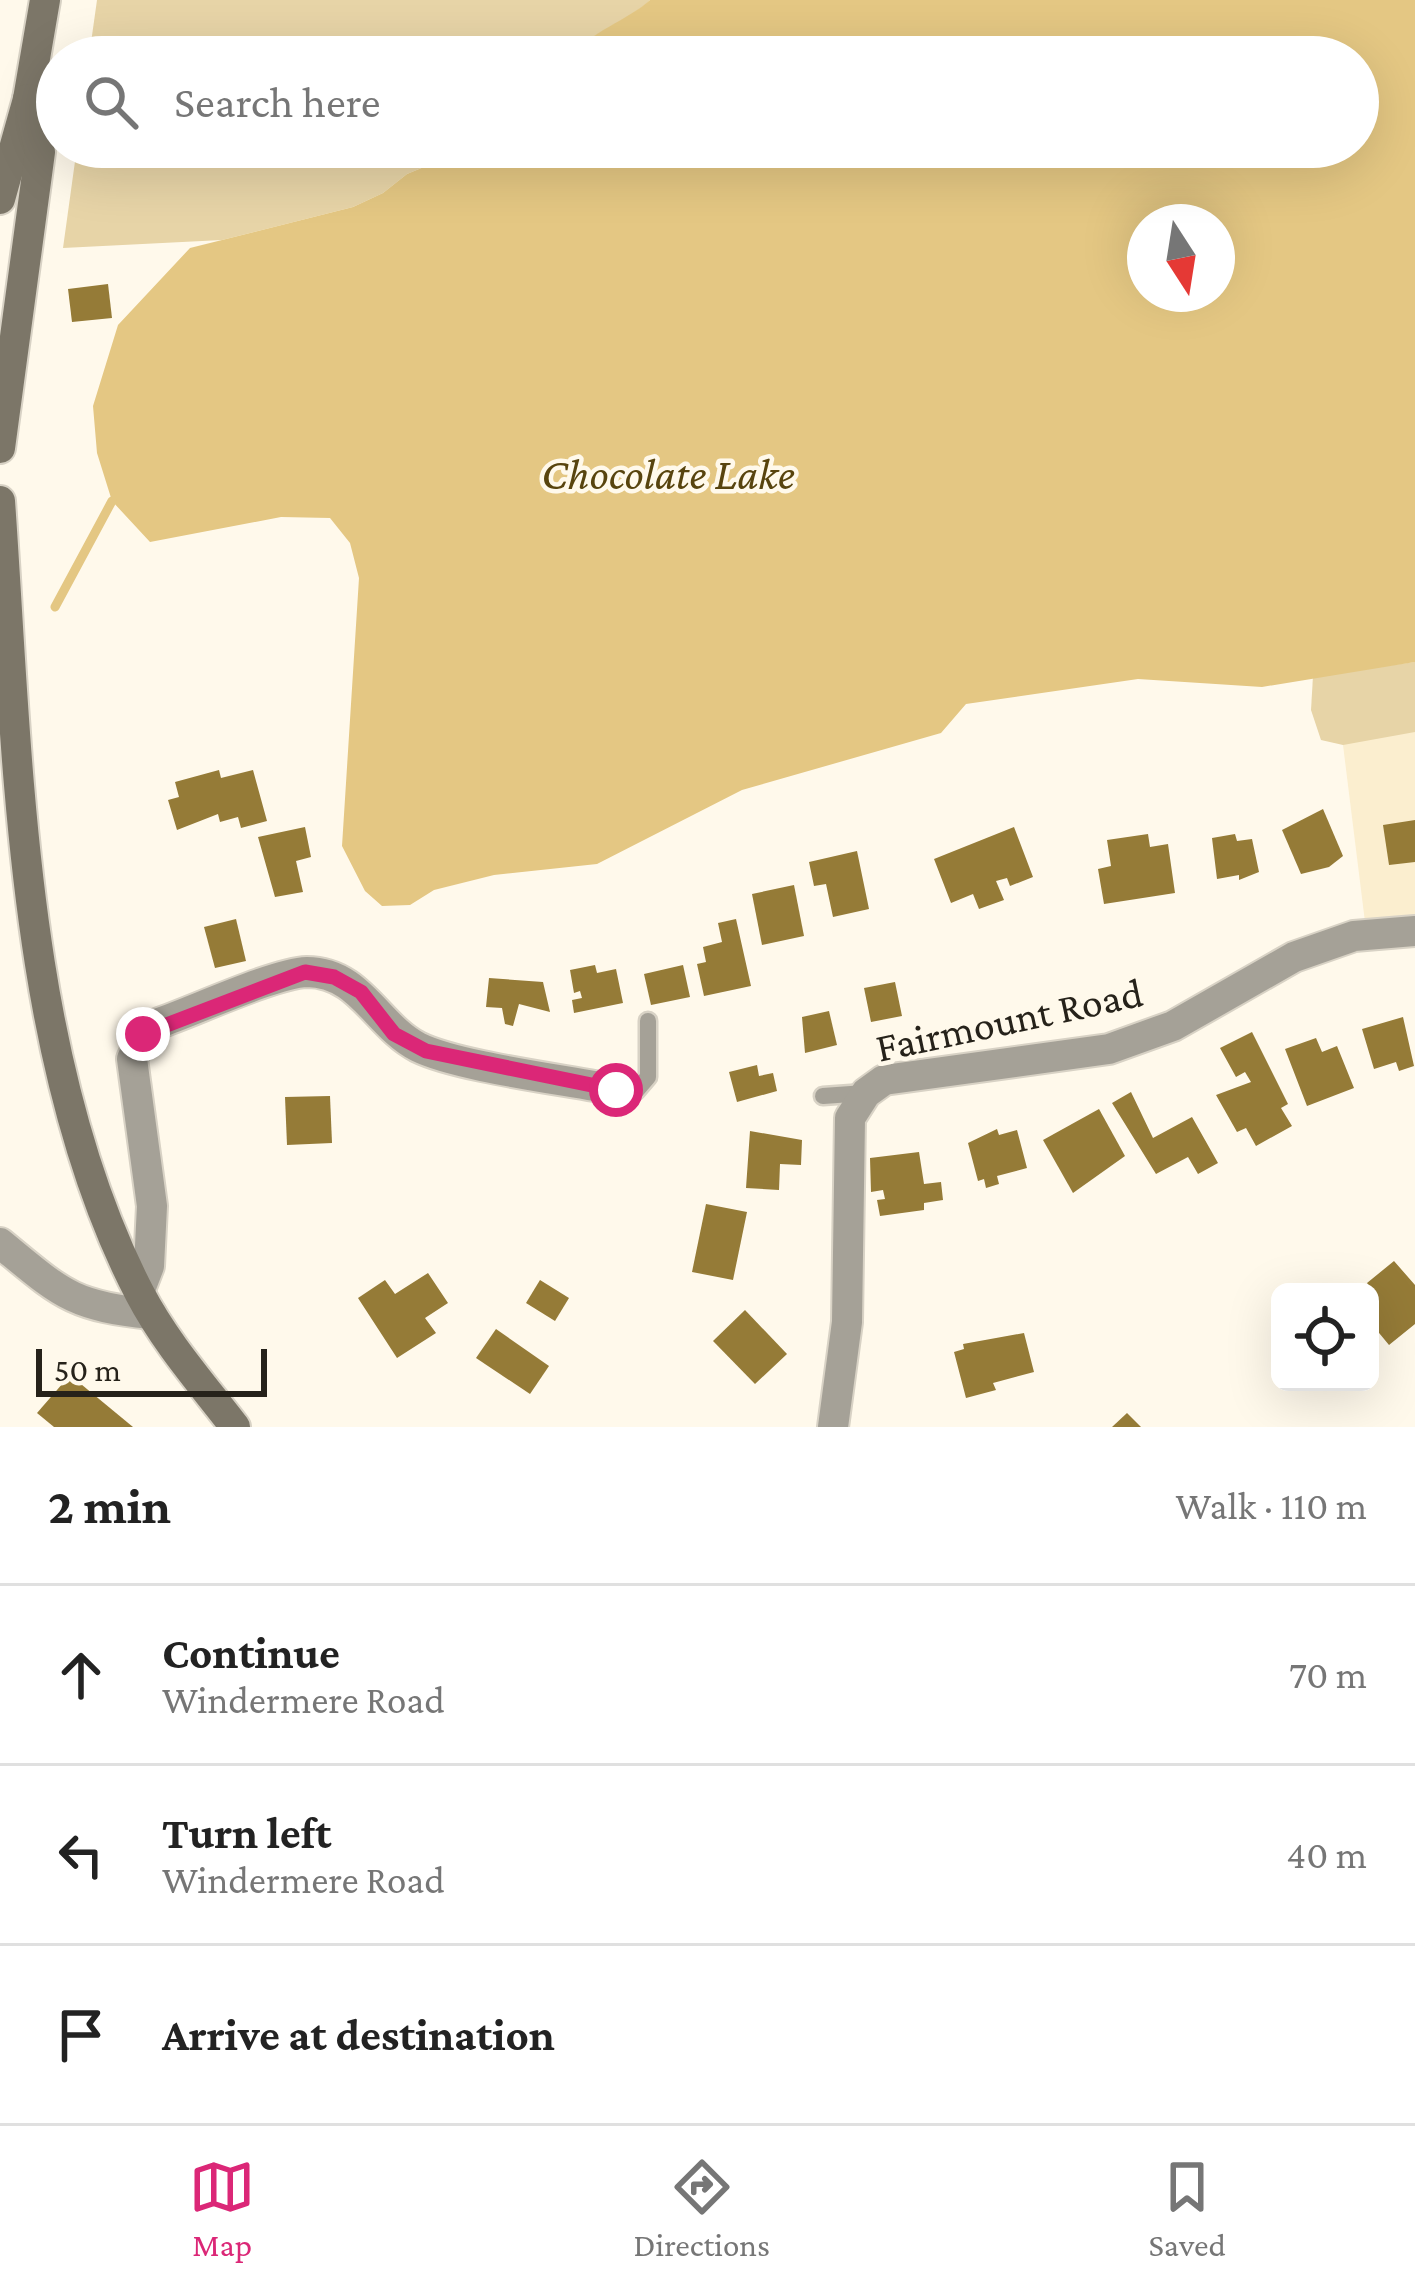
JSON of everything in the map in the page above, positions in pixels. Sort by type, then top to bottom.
[{"type":"main road","points":[[39,36],[45,0]]},
{"type":"main road","points":[[0,200],[36,52]]},
{"type":"main road","points":[[28,99],[36,134]]},
{"type":"main road","points":[[0,448],[13,245],[36,166]]},
{"type":"main road","points":[[0,501],[5,633],[56,1050],[95,1190],[145,1303],[235,1427]]},
{"type":"street","name":"Fairmount Road","points":[[833,1427],[847,1322],[850,1118],[866,1093],[884,1080],[1109,1048],[1173,1026],[1294,956],[1354,937],[1415,931]]},
{"type":"street","points":[[0,1243],[66,1297],[87,1306],[145,1303],[152,1206],[132,1060],[143,1034],[159,1023],[305,972],[334,977],[361,992],[394,1034],[426,1051],[616,1090]]},
{"type":"lane","points":[[616,1090],[636,1091],[648,1077],[648,1021]]},
{"type":"lane","points":[[823,1096],[866,1093]]},
{"type":"shaded area","points":[[97,0],[650,0],[596,36],[92,36]]},
{"type":"shaded area","points":[[74,168],[421,168],[353,207],[222,240],[63,248]]},
{"type":"shaded area","points":[[1415,662],[1415,918],[1365,922],[1343,745],[1313,676]]},
{"type":"shaded area","points":[[1415,662],[1415,732],[1343,745],[1321,740],[1311,710],[1313,676]]},
{"type":"water","name":"Chocolate Lake","points":[[650,0],[1415,0],[1415,662],[1262,687],[1138,679],[966,704],[941,733],[742,790],[597,864],[494,875],[434,890],[410,905],[382,906],[365,891],[342,846],[359,578],[350,543],[330,518],[281,517],[150,542],[112,501],[97,453],[93,406],[118,325],[190,248],[353,207],[421,168],[1379,168],[1379,36],[595,36]]},
{"type":"building","points":[[108,284],[112,318],[72,322],[68,289]]},
{"type":"building","points":[[219,770],[221,778],[253,770],[267,821],[241,828],[238,817],[220,822],[218,814],[177,830],[168,800],[179,797],[175,782]]},
{"type":"building","points":[[1323,809],[1343,856],[1329,867],[1301,874],[1282,830]]},
{"type":"building","points":[[1415,820],[1415,862],[1389,865],[1383,825]]},
{"type":"building","points":[[305,827],[311,857],[296,861],[303,892],[275,897],[258,837]]},
{"type":"building","points":[[1014,827],[1033,877],[1010,886],[1007,878],[996,881],[1004,900],[979,909],[973,894],[951,903],[934,859]]},
{"type":"building","points":[[1148,834],[1150,847],[1168,844],[1175,893],[1104,904],[1098,869],[1111,866],[1107,840]]},
{"type":"building","points":[[1235,834],[1237,841],[1252,839],[1259,872],[1239,880],[1239,875],[1217,879],[1212,838]]},
{"type":"building","points":[[857,851],[869,909],[833,917],[826,884],[814,886],[809,862]]},
{"type":"building","points":[[794,885],[804,936],[762,945],[752,894]]},
{"type":"building","points":[[236,919],[246,961],[215,968],[204,927]]},
{"type":"building","points":[[736,919],[751,986],[704,996],[697,964],[706,962],[703,947],[722,942],[718,923]]},
{"type":"building","points":[[595,965],[597,973],[616,969],[623,1003],[574,1013],[572,1000],[582,998],[580,991],[574,993],[570,970]]},
{"type":"building","points":[[683,965],[690,997],[651,1005],[644,974]]},
{"type":"building","points":[[489,978],[543,982],[550,1012],[519,1004],[513,1026],[505,1024],[502,1008],[486,1007]]},
{"type":"building","points":[[895,982],[902,1016],[871,1022],[864,988]]},
{"type":"building","points":[[829,1011],[837,1045],[805,1053],[802,1017]]},
{"type":"building","points":[[1403,1017],[1414,1066],[1399,1071],[1396,1062],[1374,1069],[1362,1029]]},
{"type":"building","points":[[1252,1032],[1288,1104],[1281,1108],[1292,1126],[1256,1146],[1246,1128],[1237,1132],[1216,1095],[1251,1082],[1245,1072],[1236,1077],[1220,1048]]},
{"type":"building","points":[[1316,1038],[1322,1052],[1337,1046],[1354,1088],[1307,1106],[1285,1049]]},
{"type":"building","points":[[757,1065],[759,1076],[773,1073],[777,1091],[737,1102],[729,1072]]},
{"type":"building","points":[[1131,1092],[1153,1138],[1192,1117],[1218,1163],[1198,1174],[1188,1157],[1156,1174],[1112,1103]]},
{"type":"building","points":[[330,1096],[332,1143],[287,1145],[285,1097]]},
{"type":"building","points":[[1099,1109],[1125,1156],[1073,1193],[1043,1140]]},
{"type":"building","points":[[997,1129],[999,1135],[1017,1130],[1027,1168],[997,1176],[999,1184],[986,1188],[984,1179],[978,1181],[968,1143]]},
{"type":"building","points":[[750,1131],[802,1140],[801,1165],[780,1164],[779,1190],[746,1188]]},
{"type":"building","points":[[919,1152],[924,1184],[941,1182],[943,1200],[924,1203],[924,1210],[880,1216],[877,1200],[885,1199],[883,1190],[871,1192],[870,1158]]},
{"type":"building","points":[[706,1204],[747,1212],[733,1280],[692,1272]]},
{"type":"building","points":[[1394,1261],[1415,1285],[1415,1324],[1389,1345],[1379,1333],[1379,1283],[1367,1283]]},
{"type":"building","points":[[428,1273],[448,1303],[425,1318],[436,1333],[397,1358],[358,1298],[385,1280],[395,1294]]},
{"type":"building","points":[[540,1280],[569,1298],[555,1321],[526,1303]]},
{"type":"building","points":[[745,1310],[787,1354],[755,1384],[713,1341]]},
{"type":"building","points":[[496,1329],[549,1366],[530,1394],[476,1358]]},
{"type":"building","points":[[1024,1333],[1034,1372],[993,1383],[996,1390],[966,1398],[954,1352],[964,1349],[963,1344]]},
{"type":"building","points":[[70,1375],[133,1427],[54,1427],[37,1413]]},
{"type":"building","points":[[1127,1413],[1141,1427],[1112,1427]]},
{"type":"waterway","points":[[55,607],[112,501]]},
{"type":"route","points":[[143,1034],[159,1023],[305,972],[334,977],[361,992],[394,1034],[426,1051],[616,1090]]}]
